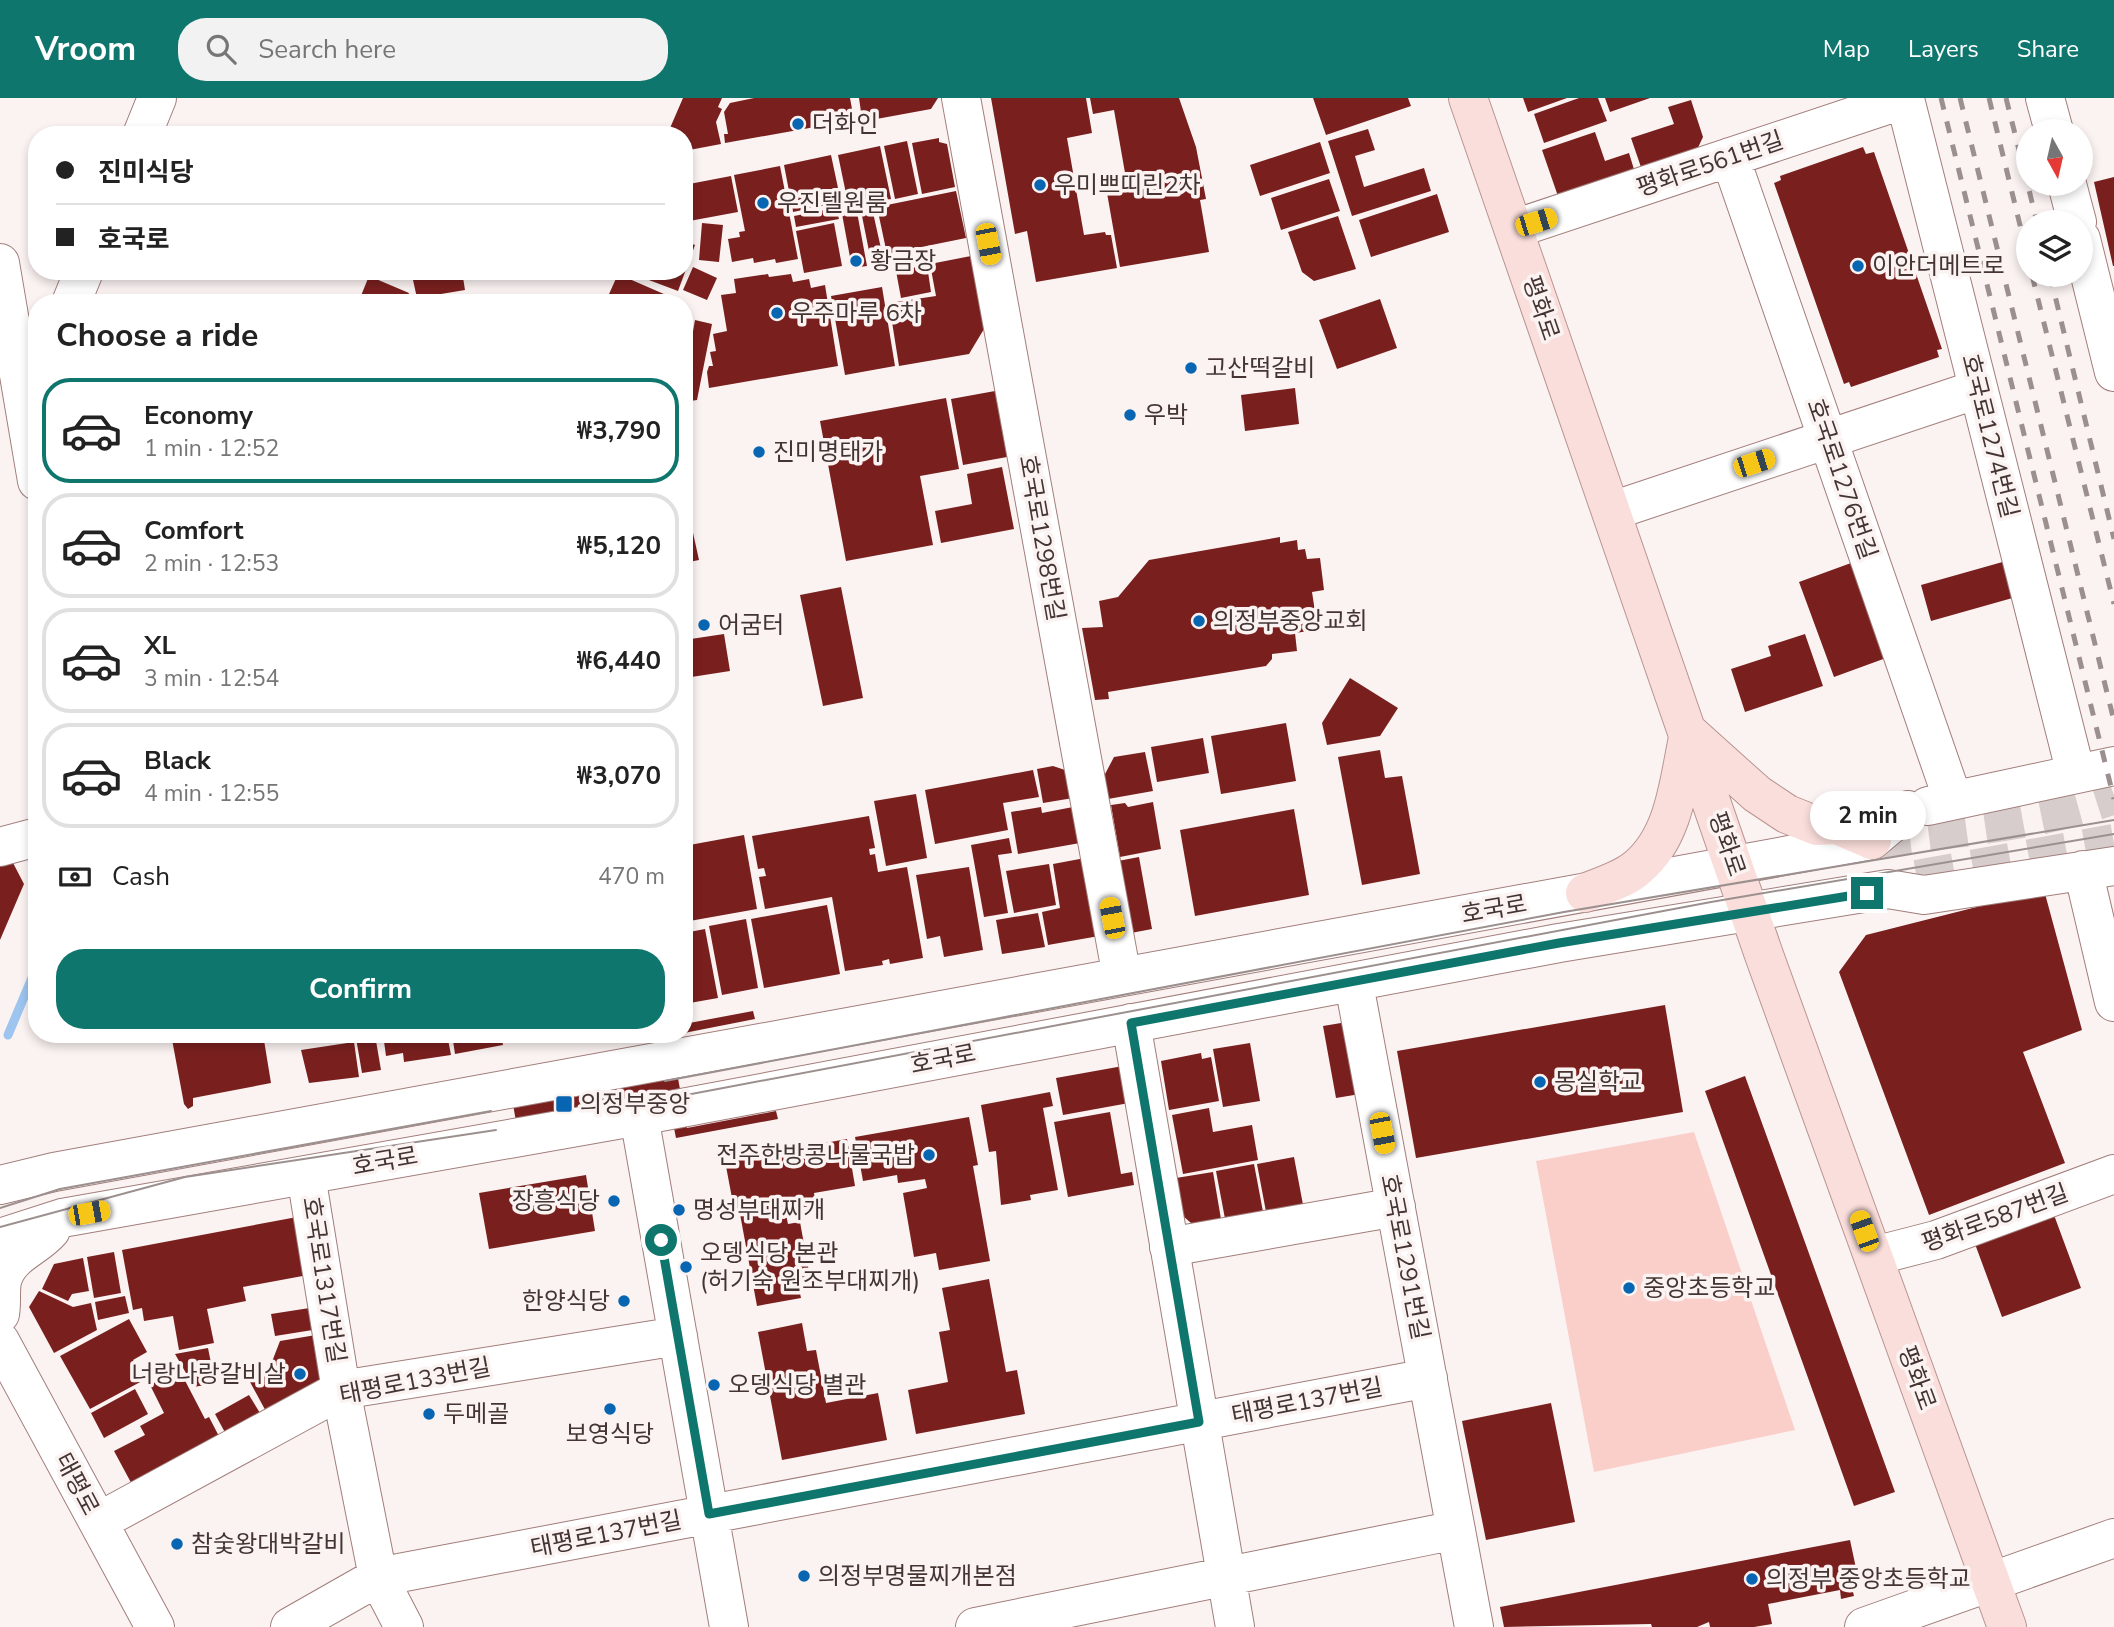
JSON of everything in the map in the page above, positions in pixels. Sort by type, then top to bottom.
[{"type":"main road","name":"평화로","points":[[1468,98],[1750,912],[2007,1627]]},
{"type":"main road","points":[[1585,892],[1637,868],[1654,849],[1671,814],[1689,733],[1774,807],[1817,826],[1837,825],[1872,840]]},
{"type":"street","points":[[146,126],[157,98]]},
{"type":"street","name":"호국로1298번길","points":[[961,98],[1122,977]]},
{"type":"street","points":[[2045,98],[2051,119]]},
{"type":"street","name":"평화로561번길","points":[[1514,229],[1905,99]]},
{"type":"street","name":"호국로1274번길","points":[[1905,99],[2076,774]]},
{"type":"street","name":"호국로1276번길","points":[[1730,157],[1953,800]]},
{"type":"street","points":[[0,263],[22,427],[28,449]]},
{"type":"street","points":[[2093,287],[2114,372]]},
{"type":"street","points":[[1612,511],[1978,389]]},
{"type":"street","points":[[22,427],[28,410]]},
{"type":"street","points":[[1837,825],[2114,766]]},
{"type":"street","points":[[1872,840],[1908,810]]},
{"type":"street","points":[[0,847],[28,839]]},
{"type":"street","name":"호국로","points":[[0,1185],[54,1172],[1872,840]]},
{"type":"street","points":[[2099,868],[2114,1002]]},
{"type":"street","name":"호국로","points":[[0,1238],[62,1218],[639,1116],[1131,1023],[1354,984],[1559,943],[1888,889],[1924,895],[2099,868]]},
{"type":"street","name":"호국로1291번길","points":[[1354,984],[1474,1627]]},
{"type":"street","points":[[1131,1023],[1235,1627]]},
{"type":"street","points":[[639,1116],[729,1627]]},
{"type":"street","points":[[0,1156],[32,1161],[54,1172]]},
{"type":"street","name":"평화로587번길","points":[[1874,1256],[1936,1240],[2114,1174]]},
{"type":"street","name":"호국로1317번길","points":[[306,1175],[341,1390],[378,1577],[404,1627]]},
{"type":"street","points":[[1169,1247],[1396,1207]]},
{"type":"street","points":[[0,1314],[1,1283],[6,1270],[16,1255],[45,1237],[62,1218]]},
{"type":"street","name":"태평로133번길","points":[[98,1522],[341,1390],[678,1336]]},
{"type":"street","name":"태평로","points":[[0,1341],[155,1627]]},
{"type":"street","name":"태평로137번길","points":[[290,1627],[378,1577],[1428,1378]]},
{"type":"street","points":[[975,1627],[1456,1530]]},
{"type":"street","points":[[1864,1627],[2114,1538]]},
{"type":"shaded area","points":[[1694,1132],[1795,1430],[1594,1472],[1536,1161]]},
{"type":"building","points":[[683,98],[722,98],[718,107],[722,109],[716,122],[721,144],[693,149],[693,126],[671,126]]},
{"type":"building","points":[[754,98],[850,98],[854,120],[725,143],[724,134],[728,134],[724,112],[730,103]]},
{"type":"building","points":[[859,98],[938,98],[931,109],[871,120],[862,119]]},
{"type":"building","name":"우미쁘띠린2차","points":[[991,98],[1086,98],[1092,133],[1067,138],[1084,235],[1105,232],[1106,235],[1111,235],[1117,268],[1036,282],[1027,231],[1015,234]]},
{"type":"building","points":[[1090,98],[1179,98],[1196,147],[1206,199],[1200,200],[1209,252],[1120,267],[1107,193],[1128,190],[1114,110],[1093,114]]},
{"type":"building","points":[[1313,98],[1408,98],[1411,106],[1326,135]]},
{"type":"building","points":[[1523,98],[1567,98],[1528,112]]},
{"type":"building","points":[[1579,98],[1598,98],[1607,121],[1544,143],[1534,114]]},
{"type":"building","points":[[1605,98],[1650,98],[1610,112]]},
{"type":"building","points":[[1691,100],[1703,137],[1694,156],[1643,173],[1631,138],[1674,124],[1668,107]]},
{"type":"building","points":[[1368,129],[1375,150],[1355,156],[1364,187],[1424,168],[1431,191],[1352,216],[1328,141]]},
{"type":"building","points":[[1595,132],[1605,161],[1629,153],[1636,176],[1560,202],[1542,150]]},
{"type":"building","points":[[939,138],[939,142],[947,144],[955,187],[922,194],[912,143]]},
{"type":"building","points":[[907,141],[918,194],[895,199],[884,146]]},
{"type":"building","points":[[1320,142],[1330,173],[1260,196],[1250,165]]},
{"type":"building","points":[[880,146],[891,199],[849,208],[838,155]]},
{"type":"building","name":"이안더메트로","points":[[1863,147],[1866,154],[1874,152],[1942,349],[1937,350],[1939,357],[1851,387],[1849,382],[1844,384],[1774,183],[1781,180],[1780,176]]},
{"type":"building","points":[[831,155],[841,202],[793,212],[784,165]]},
{"type":"building","name":"우진텔원룸","points":[[780,166],[798,259],[754,263],[753,258],[732,262],[728,239],[740,237],[739,232],[745,231],[734,175]]},
{"type":"building","points":[[731,176],[738,212],[693,220],[693,183]]},
{"type":"building","points":[[2114,177],[2114,266],[2113,266],[2094,182]]},
{"type":"building","points":[[1329,179],[1340,211],[1281,230],[1271,198]]},
{"type":"building","points":[[956,191],[966,238],[887,254],[877,207]]},
{"type":"building","points":[[1437,194],[1449,232],[1371,257],[1359,220]]},
{"type":"building","points":[[836,208],[839,219],[796,227],[794,216]]},
{"type":"building","points":[[872,208],[882,253],[870,256],[861,211]]},
{"type":"building","points":[[857,212],[867,266],[852,268],[842,214]]},
{"type":"building","points":[[1338,216],[1356,269],[1314,281],[1302,272],[1288,232]]},
{"type":"building","points":[[702,223],[723,225],[719,262],[699,260]]},
{"type":"building","points":[[834,223],[842,266],[804,273],[796,231]]},
{"type":"building","points":[[971,256],[984,329],[969,354],[899,366],[889,303],[936,296],[930,264]]},
{"type":"building","points":[[927,265],[931,292],[901,298],[896,271]]},
{"type":"building","points":[[693,267],[717,278],[707,300],[683,290],[687,280],[693,280]]},
{"type":"building","name":"우주마루 6차","points":[[768,274],[769,277],[791,274],[793,282],[809,279],[811,288],[825,285],[838,366],[709,388],[707,372],[709,366],[713,366],[710,352],[716,351],[713,334],[727,331],[721,295],[736,293],[734,279]]},
{"type":"building","points":[[367,280],[378,280],[409,293],[409,294],[362,294]]},
{"type":"building","points":[[413,280],[463,280],[465,290],[416,294]]},
{"type":"building","points":[[615,280],[632,280],[664,294],[609,294]]},
{"type":"building","points":[[649,280],[682,280],[678,291]]},
{"type":"building","points":[[882,287],[895,366],[845,375],[831,296]]},
{"type":"building","points":[[1380,299],[1397,348],[1337,369],[1319,320]]},
{"type":"building","points":[[695,320],[712,324],[697,400],[693,401]]},
{"type":"building","points":[[1295,388],[1299,424],[1245,431],[1241,395]]},
{"type":"building","points":[[995,391],[1007,457],[963,465],[951,399]]},
{"type":"building","points":[[946,398],[959,469],[920,476],[933,545],[846,561],[820,421]]},
{"type":"building","points":[[1002,467],[1014,529],[941,543],[935,511],[972,504],[967,474]]},
{"type":"building","points":[[693,533],[699,560],[693,561]]},
{"type":"building","name":"의정부중앙교회","points":[[1280,537],[1280,543],[1297,540],[1298,550],[1305,549],[1307,559],[1320,558],[1324,590],[1312,592],[1316,618],[1308,620],[1309,631],[1295,633],[1297,651],[1272,654],[1272,659],[1266,666],[1108,692],[1109,699],[1095,700],[1082,628],[1103,627],[1099,601],[1118,597],[1149,560]]},
{"type":"building","points":[[2006,561],[2016,597],[1931,621],[1921,585]]},
{"type":"building","points":[[1851,563],[1886,658],[1834,677],[1799,582]]},
{"type":"building","points":[[841,587],[863,698],[823,706],[800,595]]},
{"type":"building","points":[[724,634],[730,671],[693,677],[693,639]]},
{"type":"building","points":[[1805,634],[1823,686],[1745,712],[1731,669],[1771,656],[1768,646]]},
{"type":"building","points":[[1350,678],[1398,708],[1380,736],[1327,745],[1322,723]]},
{"type":"building","points":[[1286,723],[1296,781],[1221,794],[1211,736]]},
{"type":"building","points":[[1203,738],[1209,773],[1157,782],[1151,747]]},
{"type":"building","points":[[1380,750],[1385,778],[1402,776],[1420,874],[1362,885],[1338,757]]},
{"type":"building","points":[[1145,752],[1153,791],[1108,799],[1104,776],[1114,757]]},
{"type":"building","points":[[1053,766],[1068,771],[1073,798],[1043,803],[1037,769]]},
{"type":"building","points":[[1033,770],[1039,797],[1003,803],[1008,830],[935,844],[925,790]]},
{"type":"building","points":[[916,794],[927,858],[886,866],[874,801]]},
{"type":"building","points":[[1153,802],[1161,849],[1120,857],[1111,805],[1125,803],[1128,807]]},
{"type":"building","points":[[1041,807],[1042,813],[1073,807],[1080,843],[1018,854],[1011,812]]},
{"type":"building","points":[[1294,809],[1309,895],[1195,916],[1180,830]]},
{"type":"building","points":[[869,816],[875,848],[869,849],[870,855],[875,854],[878,872],[907,867],[923,958],[890,964],[889,959],[882,961],[883,965],[845,971],[832,897],[765,909],[759,877],[766,876],[764,868],[758,869],[752,836]]},
{"type":"building","points":[[744,835],[757,909],[693,920],[693,844]]},
{"type":"building","points":[[1009,838],[1012,853],[998,855],[1008,913],[984,917],[971,845]]},
{"type":"building","points":[[1139,857],[1152,929],[1131,933],[1118,861]]},
{"type":"building","points":[[1085,858],[1099,936],[1048,945],[1042,912],[1060,908],[1053,864]]},
{"type":"building","points":[[12,861],[24,884],[0,940],[0,863]]},
{"type":"building","points":[[1049,864],[1056,905],[1014,913],[1006,871]]},
{"type":"building","points":[[969,867],[983,950],[944,957],[940,936],[927,939],[916,875]]},
{"type":"building","points":[[2044,890],[2082,1030],[2023,1052],[2065,1163],[1929,1215],[1839,972],[1866,935]]},
{"type":"building","points":[[827,905],[840,974],[764,988],[751,919]]},
{"type":"building","points":[[1038,913],[1045,947],[1002,954],[996,920]]},
{"type":"building","points":[[746,919],[758,988],[722,995],[709,926]]},
{"type":"building","points":[[705,929],[718,998],[693,1002],[693,931]]},
{"type":"building","name":"몽실학교","points":[[1665,1005],[1683,1112],[1416,1158],[1397,1051]]},
{"type":"building","points":[[753,1011],[755,1019],[693,1031],[693,1022]]},
{"type":"building","points":[[1353,1021],[1366,1093],[1336,1098],[1323,1026]]},
{"type":"building","points":[[173,1043],[264,1043],[271,1083],[193,1098],[193,1106],[188,1109],[184,1104]]},
{"type":"building","points":[[354,1043],[359,1077],[309,1083],[301,1050]]},
{"type":"building","points":[[357,1043],[376,1043],[381,1070],[362,1073]]},
{"type":"building","points":[[384,1043],[449,1043],[451,1055],[404,1062],[403,1053],[386,1056]]},
{"type":"building","points":[[453,1043],[503,1043],[503,1045],[455,1054]]},
{"type":"building","name":"의정부중앙","points":[[659,1043],[672,1043],[687,1128],[776,1111],[778,1119],[676,1138],[673,1123],[521,1150],[508,1076],[660,1049]]},
{"type":"building","points":[[1250,1043],[1260,1101],[1223,1107],[1213,1049]]},
{"type":"building","points":[[1201,1053],[1202,1059],[1211,1057],[1219,1101],[1169,1110],[1161,1061]]},
{"type":"building","points":[[1123,1066],[1129,1103],[1063,1115],[1056,1078]]},
{"type":"building","points":[[1745,1076],[1895,1492],[1854,1506],[1705,1091]]},
{"type":"building","points":[[1050,1092],[1053,1106],[1043,1108],[1058,1190],[1030,1195],[1031,1200],[1001,1205],[996,1151],[989,1152],[981,1105]]},
{"type":"building","points":[[1209,1108],[1213,1132],[1252,1125],[1258,1160],[1183,1174],[1172,1115]]},
{"type":"building","points":[[1110,1112],[1121,1174],[1132,1172],[1134,1185],[1068,1197],[1054,1122]]},
{"type":"building","points":[[969,1117],[978,1165],[973,1166],[990,1261],[939,1270],[936,1253],[914,1257],[903,1193],[927,1188],[925,1179],[898,1183],[897,1175],[863,1181],[855,1137]]},
{"type":"building","points":[[847,1139],[855,1186],[814,1193],[816,1205],[785,1210],[788,1224],[800,1222],[810,1277],[797,1279],[801,1298],[757,1306],[740,1214],[735,1214],[725,1161]]},
{"type":"building","points":[[1294,1157],[1304,1210],[1267,1217],[1257,1164]]},
{"type":"building","points":[[1254,1164],[1264,1217],[1226,1224],[1216,1171]]},
{"type":"building","points":[[1213,1172],[1222,1225],[1198,1229],[1183,1216],[1176,1178]]},
{"type":"building","points":[[586,1175],[595,1231],[489,1249],[479,1193]]},
{"type":"building","points":[[2054,1215],[2081,1288],[2002,1317],[1975,1244]]},
{"type":"building","points":[[297,1217],[308,1275],[243,1287],[246,1301],[207,1309],[214,1343],[179,1350],[173,1316],[144,1321],[142,1308],[133,1310],[122,1250]]},
{"type":"building","points":[[114,1252],[121,1293],[94,1298],[87,1257]]},
{"type":"building","points":[[83,1258],[89,1291],[72,1294],[68,1301],[42,1289],[54,1264]]},
{"type":"building","points":[[989,1279],[1006,1372],[1017,1370],[1025,1414],[916,1434],[908,1390],[948,1382],[939,1332],[950,1330],[942,1288]]},
{"type":"building","points":[[39,1291],[73,1307],[91,1303],[97,1330],[54,1353],[29,1307]]},
{"type":"building","points":[[125,1296],[129,1313],[98,1320],[95,1302]]},
{"type":"building","points":[[316,1307],[319,1329],[275,1336],[271,1314]]},
{"type":"building","points":[[129,1319],[147,1352],[133,1360],[144,1380],[90,1409],[60,1356]]},
{"type":"building","points":[[802,1323],[807,1351],[816,1350],[826,1403],[878,1393],[887,1440],[782,1460],[758,1332]]},
{"type":"building","points":[[322,1334],[329,1384],[269,1417],[250,1382],[268,1372],[280,1341]]},
{"type":"building","points":[[208,1348],[215,1383],[194,1387],[175,1354]]},
{"type":"building","points":[[179,1369],[205,1419],[209,1417],[223,1444],[135,1490],[114,1451],[145,1435],[140,1426],[164,1413],[150,1385]]},
{"type":"building","points":[[135,1389],[148,1414],[104,1438],[91,1413]]},
{"type":"building","points":[[249,1395],[263,1418],[228,1438],[215,1414]]},
{"type":"building","points":[[1551,1403],[1575,1522],[1486,1540],[1462,1421]]},
{"type":"building","name":"의정부 중앙초등학교","points":[[1850,1540],[1860,1587],[1852,1588],[1854,1596],[1841,1599],[1840,1590],[1768,1604],[1772,1624],[1754,1627],[1710,1627],[1709,1622],[1697,1627],[1652,1627],[1651,1624],[1504,1627],[1500,1607]]},
{"type":"waterway","points":[[8,1035],[28,987]]},
{"type":"tunnel","points":[[1872,840],[2025,818],[2114,795]]},
{"type":"tunnel","points":[[1917,879],[2114,843]]},
{"type":"tram line","points":[[665,1081],[1564,912],[2114,820]]},
{"type":"tram line","points":[[665,1099],[1711,902],[2114,834]]},
{"type":"tram line","points":[[0,1208],[60,1189],[491,1111]]},
{"type":"tram line","points":[[0,1227],[185,1177],[496,1130]]},
{"type":"railway","points":[[1941,98],[2114,799]]},
{"type":"railway","points":[[1960,98],[2114,721]]},
{"type":"railway","points":[[1989,98],[2016,210]]},
{"type":"railway","points":[[2006,98],[2034,210]]},
{"type":"railway","points":[[2035,287],[2114,604]]},
{"type":"railway","points":[[2053,287],[2114,539]]},
{"type":"place","name":"더화인","points":[[798,124]]},
{"type":"place","name":"우미쁘띠린2차","points":[[1040,185]]},
{"type":"place","name":"우진텔원룸","points":[[763,203]]},
{"type":"place","name":"황금장","points":[[856,261]]},
{"type":"place","name":"이안더메트로","points":[[1858,266]]},
{"type":"place","name":"우주마루 6차","points":[[777,313]]},
{"type":"place","name":"고산떡갈비","points":[[1191,368]]},
{"type":"place","name":"우박","points":[[1130,415]]},
{"type":"place","name":"진미명태가","points":[[759,452]]},
{"type":"place","name":"의정부중앙교회","points":[[1199,621]]},
{"type":"place","name":"어굼터","points":[[704,625]]},
{"type":"place","name":"몽실학교","points":[[1540,1082]]},
{"type":"place","name":"의정부중앙","points":[[564,1104]]},
{"type":"place","name":"전주한방콩나물국밥","points":[[929,1155]]},
{"type":"place","name":"장흥식당","points":[[614,1201]]},
{"type":"place","name":"명성부대찌개","points":[[679,1210]]},
{"type":"place","name":"오뎅식당 본관 (허기숙 원조부대찌개)","points":[[686,1267]]},
{"type":"place","name":"중앙초등학교","points":[[1629,1288]]},
{"type":"place","name":"한양식당","points":[[624,1301]]},
{"type":"place","name":"너랑나랑갈비살","points":[[300,1374]]},
{"type":"place","name":"오뎅식당 별관","points":[[714,1385]]},
{"type":"place","name":"보영식당","points":[[610,1409]]},
{"type":"place","name":"두메골","points":[[429,1414]]},
{"type":"place","name":"참숯왕대박갈비","points":[[177,1544]]},
{"type":"place","name":"의정부명물찌개본점","points":[[804,1576]]},
{"type":"place","name":"의정부 중앙초등학교","points":[[1752,1579]]},
{"type":"route","points":[[661,1240],[709,1514],[1199,1422],[1131,1023],[1354,984],[1559,943],[1867,893]]}]
